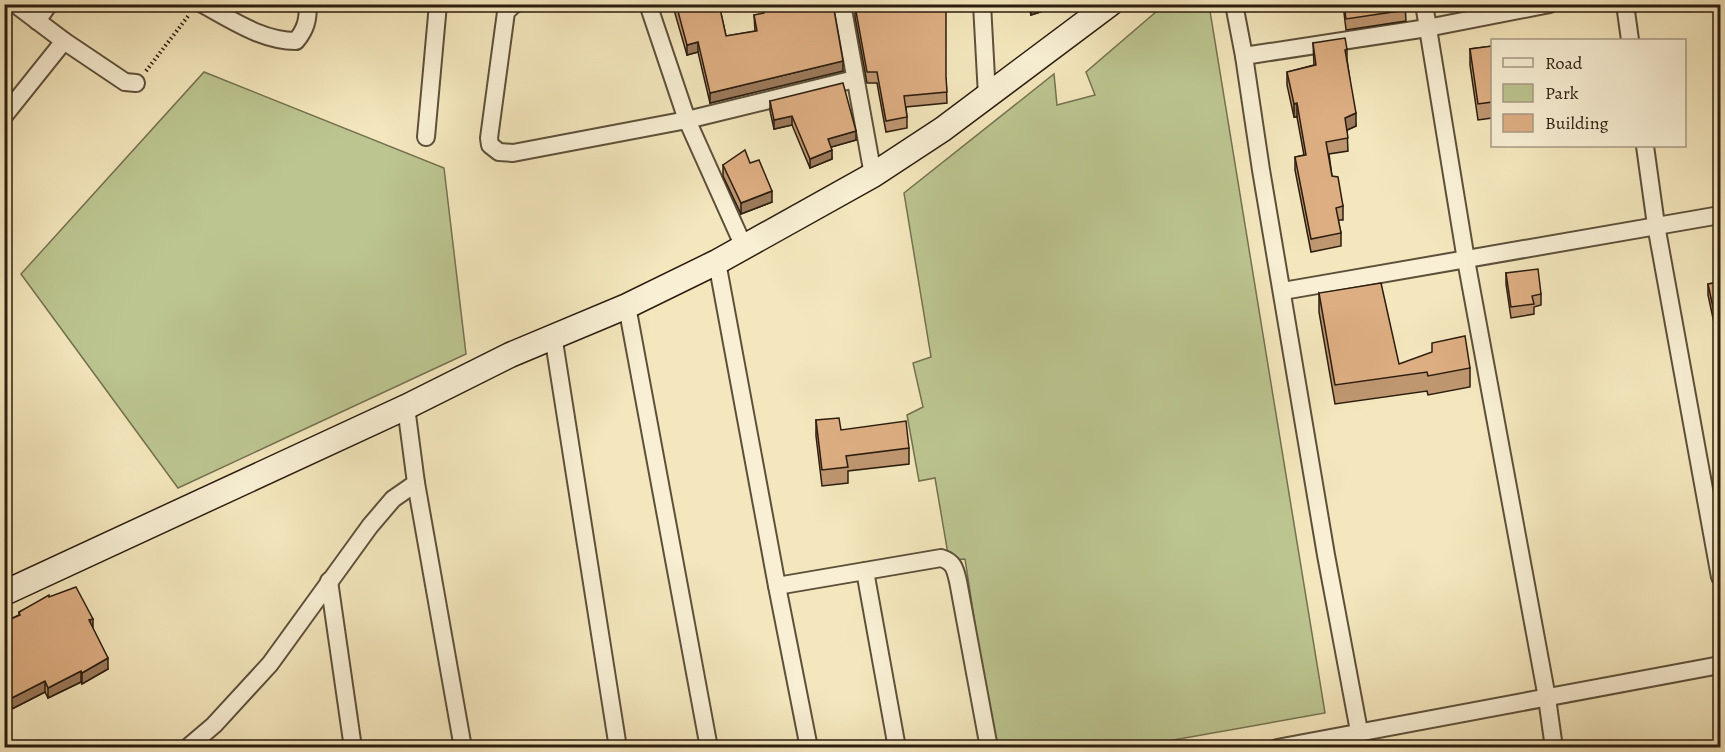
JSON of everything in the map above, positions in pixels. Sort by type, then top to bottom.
[{"type":"main road","points":[[4,593],[405,407],[510,355],[627,306],[717,262],[873,175],[943,129],[1110,4]]},
{"type":"street","points":[[15,4],[64,41],[125,82],[136,83]]},
{"type":"street","points":[[37,21],[49,4]]},
{"type":"street","points":[[197,9],[282,41],[296,41],[303,33],[307,23],[308,4]]},
{"type":"street","points":[[426,137],[438,4]]},
{"type":"street","points":[[515,4],[506,12],[489,138],[490,145],[499,152],[513,153],[687,120],[855,79]]},
{"type":"street","points":[[648,4],[687,120],[744,247]]},
{"type":"street","points":[[842,4],[873,175]]},
{"type":"street","points":[[982,4],[987,96]]},
{"type":"street","points":[[1234,4],[1326,555],[1359,731]]},
{"type":"street","points":[[1424,4],[1466,260],[1547,698],[1554,747]]},
{"type":"street","points":[[1244,56],[1427,28],[1527,6],[1550,4]]},
{"type":"street","points":[[1625,4],[1630,39]]},
{"type":"street","points":[[4,116],[64,41]]},
{"type":"street","points":[[1645,147],[1656,225],[1720,577]]},
{"type":"street","points":[[1283,291],[1720,215]]},
{"type":"street","points":[[717,262],[809,747]]},
{"type":"street","points":[[627,306],[709,747]]},
{"type":"street","points":[[553,336],[618,747]]},
{"type":"street","points":[[405,407],[416,483],[463,747]]},
{"type":"street","points":[[187,747],[214,725],[270,664],[370,526],[393,499],[416,483]]},
{"type":"street","points":[[777,586],[941,558],[954,565],[989,747]]},
{"type":"street","points":[[865,571],[897,747]]},
{"type":"street","points":[[329,581],[353,747]]},
{"type":"street","points":[[1277,747],[1720,665]]},
{"type":"path","points":[[136,83],[197,9]]},
{"type":"green space","points":[[1164,5],[1209,5],[1325,713],[1134,747],[994,747],[965,559],[949,560],[935,478],[919,481],[907,415],[923,407],[913,363],[931,357],[904,193],[1054,74],[1057,105],[1095,95],[1086,72]]},
{"type":"green space","points":[[204,72],[444,168],[466,354],[178,488],[21,274]]},
{"type":"building","points":[[676,4],[719,4],[726,36],[757,31],[754,15],[764,13],[763,6],[769,4],[833,4],[843,61],[710,93],[698,42],[687,45]]},
{"type":"building","points":[[946,4],[947,92],[904,96],[907,117],[886,121],[877,72],[867,72],[855,6]]},
{"type":"building","points":[[1344,4],[1405,4],[1406,10],[1346,19]]},
{"type":"building","points":[[1345,38],[1356,113],[1345,118],[1348,138],[1326,142],[1332,176],[1338,177],[1343,206],[1336,208],[1341,233],[1311,239],[1295,157],[1306,155],[1297,103],[1294,104],[1287,72],[1316,65],[1313,43]]},
{"type":"building","points":[[1491,46],[1491,102],[1478,104],[1470,49]]},
{"type":"building","points":[[843,83],[856,131],[828,139],[832,150],[810,159],[792,116],[774,120],[770,101]]},
{"type":"building","points":[[745,150],[750,163],[759,160],[772,191],[741,203],[723,165]]},
{"type":"building","points":[[1538,269],[1541,294],[1532,296],[1534,304],[1511,307],[1506,273]]},
{"type":"building","points":[[1720,282],[1720,334],[1719,335],[1708,284]]},
{"type":"building","points":[[1381,283],[1399,364],[1432,352],[1432,343],[1465,336],[1470,368],[1428,376],[1427,372],[1335,385],[1319,293]]},
{"type":"building","points":[[839,418],[841,430],[906,421],[909,448],[846,456],[848,467],[822,470],[816,420]]},
{"type":"building","points":[[76,587],[93,619],[89,620],[108,658],[48,688],[45,681],[4,702],[4,622],[20,615],[19,612],[49,595],[49,597]]}]
